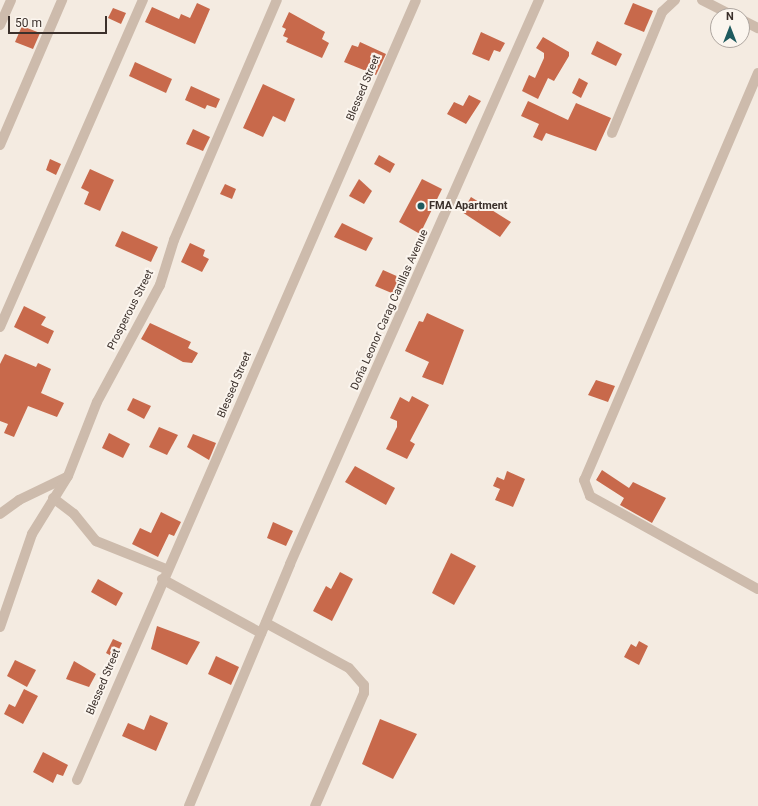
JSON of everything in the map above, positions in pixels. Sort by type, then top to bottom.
[{"type":"street","points":[[0,25],[3,9],[11,0]]},
{"type":"street","points":[[0,145],[62,0]]},
{"type":"street","points":[[0,327],[143,0]]},
{"type":"street","name":"Prosperous Street","points":[[0,627],[32,534],[68,476],[97,402],[160,285],[174,240],[276,0]]},
{"type":"street","name":"Blessed Street","points":[[77,780],[166,569],[416,0]]},
{"type":"street","name":"Doña Leonor Carag Canillas Avenue","points":[[189,806],[290,564],[540,0]]},
{"type":"street","points":[[612,133],[662,12],[675,0]]},
{"type":"street","points":[[702,0],[718,8]]},
{"type":"street","points":[[758,73],[584,480],[590,496],[758,589]]},
{"type":"street","points":[[0,514],[19,500],[68,476]]},
{"type":"street","points":[[53,498],[74,514],[96,541],[166,569]]},
{"type":"street","points":[[162,579],[261,633]]},
{"type":"street","points":[[266,623],[349,668],[364,685],[364,693],[315,806]]},
{"type":"building","points":[[197,3],[210,9],[195,44],[145,22],[152,7],[179,19],[181,14],[190,18]]},
{"type":"building","points":[[633,3],[653,11],[644,32],[624,24]]},
{"type":"building","points":[[113,8],[126,13],[121,24],[108,18]]},
{"type":"building","points":[[289,12],[325,32],[322,39],[329,43],[322,58],[286,42],[288,38],[283,36],[286,29],[282,27]]},
{"type":"building","points":[[22,26],[40,33],[33,49],[15,42]]},
{"type":"building","points":[[481,32],[505,43],[500,52],[494,50],[489,61],[472,54]]},
{"type":"building","points":[[543,37],[569,52],[569,56],[554,81],[548,78],[538,99],[522,91],[529,75],[535,78],[544,58],[544,53],[536,48]]},
{"type":"building","points":[[597,41],[622,54],[616,66],[591,54]]},
{"type":"building","points":[[360,42],[386,54],[376,75],[344,62],[352,45],[358,47]]},
{"type":"building","points":[[135,62],[172,79],[166,93],[129,76]]},
{"type":"building","points":[[579,78],[588,83],[581,98],[572,93]]},
{"type":"building","points":[[263,84],[295,99],[285,122],[273,116],[263,137],[243,128]]},
{"type":"building","points":[[191,86],[220,99],[216,108],[207,105],[205,109],[185,100]]},
{"type":"building","points":[[469,95],[481,101],[466,124],[447,114],[454,102],[463,106]]},
{"type":"building","points":[[528,101],[568,120],[576,103],[611,118],[596,151],[546,133],[542,141],[533,137],[539,124],[521,116]]},
{"type":"building","points":[[193,129],[210,137],[203,151],[186,144]]},
{"type":"building","points":[[379,155],[395,164],[390,173],[374,164]]},
{"type":"building","points":[[50,159],[61,164],[56,175],[46,170]]},
{"type":"building","points":[[90,169],[114,180],[100,211],[84,204],[89,192],[81,188]]},
{"type":"building","points":[[359,179],[372,191],[364,204],[349,196]]},
{"type":"building","name":"FMA Apartment","points":[[422,179],[442,189],[420,234],[399,222]]},
{"type":"building","points":[[225,184],[236,189],[232,199],[220,194]]},
{"type":"building","points":[[471,197],[511,222],[500,237],[462,212]]},
{"type":"building","points":[[342,223],[373,238],[366,251],[334,237]]},
{"type":"building","points":[[122,231],[158,247],[151,262],[115,246]]},
{"type":"building","points":[[190,243],[205,250],[203,256],[209,259],[202,272],[181,262]]},
{"type":"building","points":[[383,270],[401,278],[394,294],[375,286]]},
{"type":"building","points":[[24,306],[46,317],[41,325],[54,331],[48,344],[14,327]]},
{"type":"building","points":[[427,313],[464,330],[443,385],[422,377],[429,362],[405,351],[419,321],[423,322]]},
{"type":"building","points":[[150,323],[191,342],[188,348],[198,353],[192,363],[183,362],[141,339]]},
{"type":"building","points":[[5,354],[36,367],[38,363],[51,369],[41,393],[64,403],[57,417],[28,406],[14,437],[4,433],[8,424],[0,421],[0,364]]},
{"type":"building","points":[[596,380],[615,386],[608,402],[588,395]]},
{"type":"building","points":[[412,396],[429,405],[410,441],[415,444],[407,459],[386,449],[397,427],[397,421],[390,418],[400,397],[409,402]]},
{"type":"building","points":[[133,398],[151,406],[144,419],[127,410]]},
{"type":"building","points":[[159,427],[178,435],[167,455],[149,447]]},
{"type":"building","points":[[109,433],[130,444],[123,458],[102,448]]},
{"type":"building","points":[[193,434],[216,443],[209,460],[187,447]]},
{"type":"building","points":[[355,466],[395,488],[386,505],[345,482]]},
{"type":"building","points":[[602,470],[629,488],[633,482],[666,498],[652,523],[620,505],[624,498],[596,480]]},
{"type":"building","points":[[507,471],[525,479],[513,507],[495,500],[500,489],[493,486],[497,477],[504,480]]},
{"type":"building","points":[[161,512],[181,522],[174,536],[169,534],[158,557],[132,544],[140,528],[151,533]]},
{"type":"building","points":[[273,522],[293,531],[286,546],[267,538]]},
{"type":"building","points":[[451,553],[476,566],[454,605],[432,593]]},
{"type":"building","points":[[340,572],[353,579],[332,621],[313,611],[326,586],[331,589]]},
{"type":"building","points":[[98,579],[123,593],[116,606],[91,592]]},
{"type":"building","points":[[157,626],[200,642],[187,665],[151,649]]},
{"type":"building","points":[[113,639],[122,643],[115,658],[106,653]]},
{"type":"building","points":[[639,641],[648,646],[639,665],[624,657],[631,644],[636,647]]},
{"type":"building","points":[[216,656],[239,667],[231,685],[208,674]]},
{"type":"building","points":[[15,660],[36,670],[27,687],[7,676]]},
{"type":"building","points":[[74,661],[96,674],[89,687],[66,679]]},
{"type":"building","points":[[24,689],[38,696],[23,724],[4,714],[9,704],[15,707]]},
{"type":"building","points":[[150,715],[168,723],[156,751],[122,736],[128,723],[144,730]]},
{"type":"building","points":[[380,719],[417,734],[393,779],[362,764]]},
{"type":"building","points":[[43,752],[68,765],[63,776],[57,774],[53,783],[33,772]]},
{"type":"place","name":"FMA Apartment","points":[[421,206]]}]
